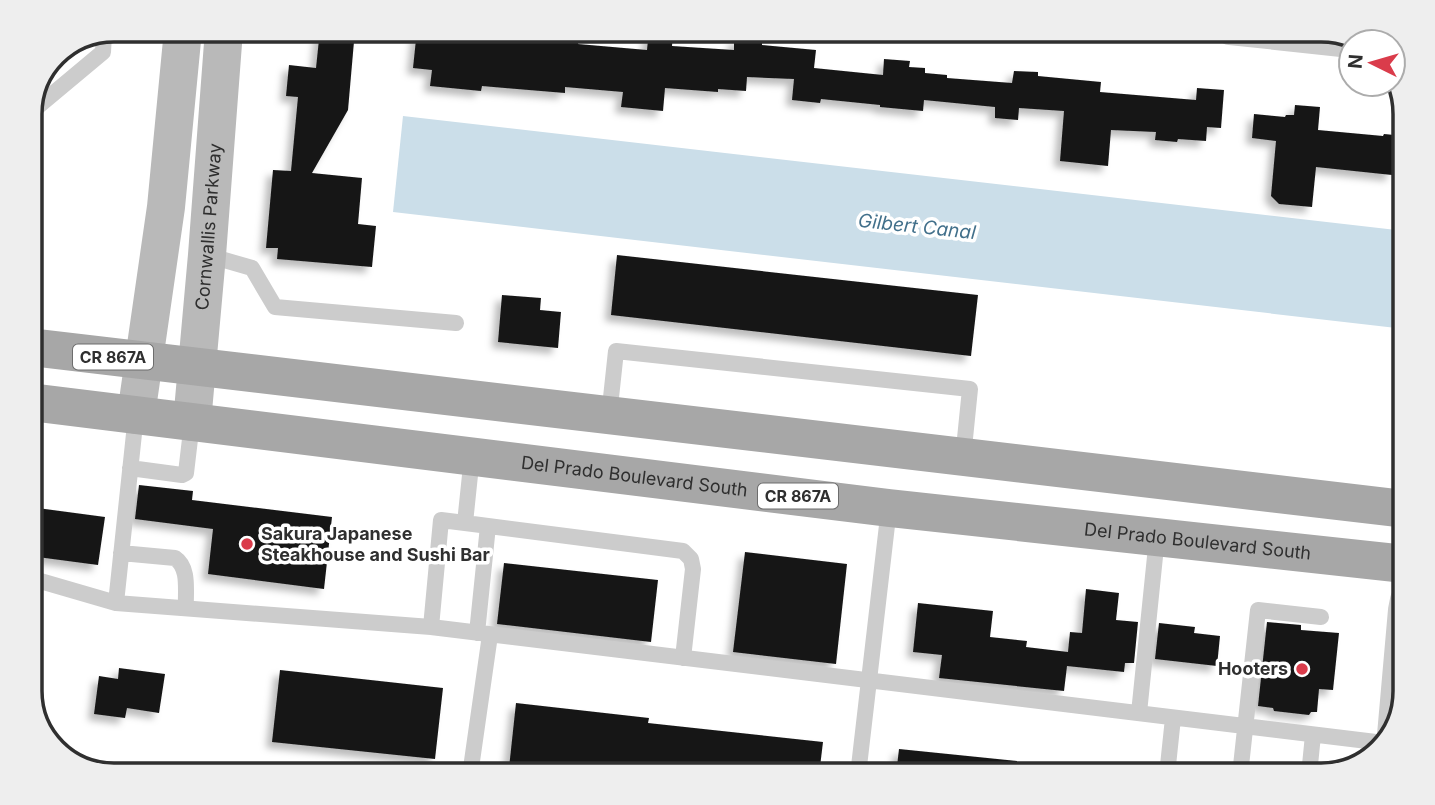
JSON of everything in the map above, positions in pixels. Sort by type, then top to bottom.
[{"type":"main road","name":"CR 867A","points":[[42,348],[1393,508]]},
{"type":"main road","name":"Del Prado Boulevard South","points":[[42,403],[889,508],[1393,563]]},
{"type":"street","points":[[136,415],[166,207],[182,42]]},
{"type":"street","name":"Cornwallis Parkway","points":[[192,422],[223,42]]},
{"type":"lane","points":[[43,102],[103,52],[104,43]]},
{"type":"lane","points":[[207,255],[252,268],[275,307],[457,323]]},
{"type":"lane","points":[[609,417],[616,351],[970,389],[963,458]]},
{"type":"lane","points":[[116,603],[136,415]]},
{"type":"lane","points":[[130,468],[182,475],[186,473],[192,422]]},
{"type":"lane","points":[[465,523],[472,456]]},
{"type":"lane","points":[[859,763],[889,508]]},
{"type":"lane","points":[[431,627],[441,520],[683,551],[691,559],[693,569],[683,658]]},
{"type":"lane","points":[[471,763],[484,634],[488,526]]},
{"type":"lane","points":[[1139,713],[1157,537]]},
{"type":"lane","points":[[121,553],[175,558],[180,561],[185,571],[186,608]]},
{"type":"lane","points":[[42,581],[116,603],[431,627],[1372,742]]},
{"type":"lane","points":[[1241,763],[1258,610],[1321,617]]},
{"type":"lane","points":[[1168,763],[1172,718]]},
{"type":"lane","points":[[1310,763],[1313,735]]},
{"type":"water","name":"Gilbert Canal","points":[[403,116],[1393,230],[1393,328],[393,212]]},
{"type":"building","points":[[319,42],[354,42],[348,110],[312,173],[362,178],[358,224],[376,226],[372,267],[277,259],[278,248],[266,248],[273,170],[291,171],[298,97],[286,96],[289,65],[316,68]]},
{"type":"building","points":[[416,42],[578,42],[647,50],[648,42],[672,42],[672,46],[734,50],[734,42],[762,42],[762,45],[816,50],[814,68],[883,75],[884,59],[910,61],[909,67],[925,68],[925,73],[947,75],[947,78],[1012,83],[1014,71],[1038,72],[1038,76],[1101,82],[1100,92],[1196,100],[1197,88],[1224,90],[1221,128],[1207,127],[1206,141],[1155,140],[1156,132],[1111,130],[1108,166],[1060,161],[1064,111],[1019,108],[1018,120],[995,118],[995,107],[924,100],[923,111],[821,99],[820,103],[792,100],[794,79],[747,77],[746,91],[665,88],[663,111],[621,107],[623,92],[565,87],[565,93],[482,86],[481,91],[430,86],[432,70],[413,68]]},
{"type":"building","points":[[1295,105],[1320,107],[1318,130],[1393,135],[1392,175],[1316,167],[1312,207],[1279,204],[1271,196],[1276,141],[1252,138],[1254,114],[1285,117],[1294,115]]},
{"type":"building","points":[[617,255],[978,295],[971,356],[611,315]]},
{"type":"building","points":[[502,295],[541,298],[540,310],[561,312],[558,348],[498,342]]},
{"type":"building","points":[[139,485],[193,491],[192,500],[332,517],[324,589],[208,574],[213,529],[135,519]]},
{"type":"building","points":[[42,509],[105,517],[98,565],[42,558]]},
{"type":"building","points":[[745,552],[847,564],[836,664],[733,652]]},
{"type":"building","points":[[504,563],[658,580],[651,642],[497,624]]},
{"type":"building","points":[[1086,589],[1119,593],[1116,620],[1138,622],[1134,663],[1125,663],[1124,672],[1067,666],[1064,691],[939,678],[942,655],[913,652],[918,603],[993,611],[990,637],[1027,641],[1026,647],[1068,652],[1070,632],[1082,633]]},
{"type":"building","points":[[1267,622],[1301,625],[1301,630],[1339,633],[1333,690],[1319,689],[1317,712],[1311,712],[1309,715],[1274,711],[1273,708],[1258,706]]},
{"type":"building","points":[[1159,623],[1195,627],[1194,633],[1220,636],[1217,666],[1155,659]]},
{"type":"building","points":[[119,668],[165,674],[159,713],[127,708],[125,718],[94,714],[99,676],[118,679]]},
{"type":"building","points":[[280,670],[443,688],[435,759],[272,742]]},
{"type":"building","points":[[516,703],[649,718],[648,723],[823,742],[820,763],[510,763]]},
{"type":"building","points":[[899,749],[1017,761],[1017,763],[897,763]]},
{"type":"place","name":"Sakura Japanese Steakhouse and Sushi Bar","points":[[247,544]]},
{"type":"place","name":"Hooters","points":[[1302,669]]}]
